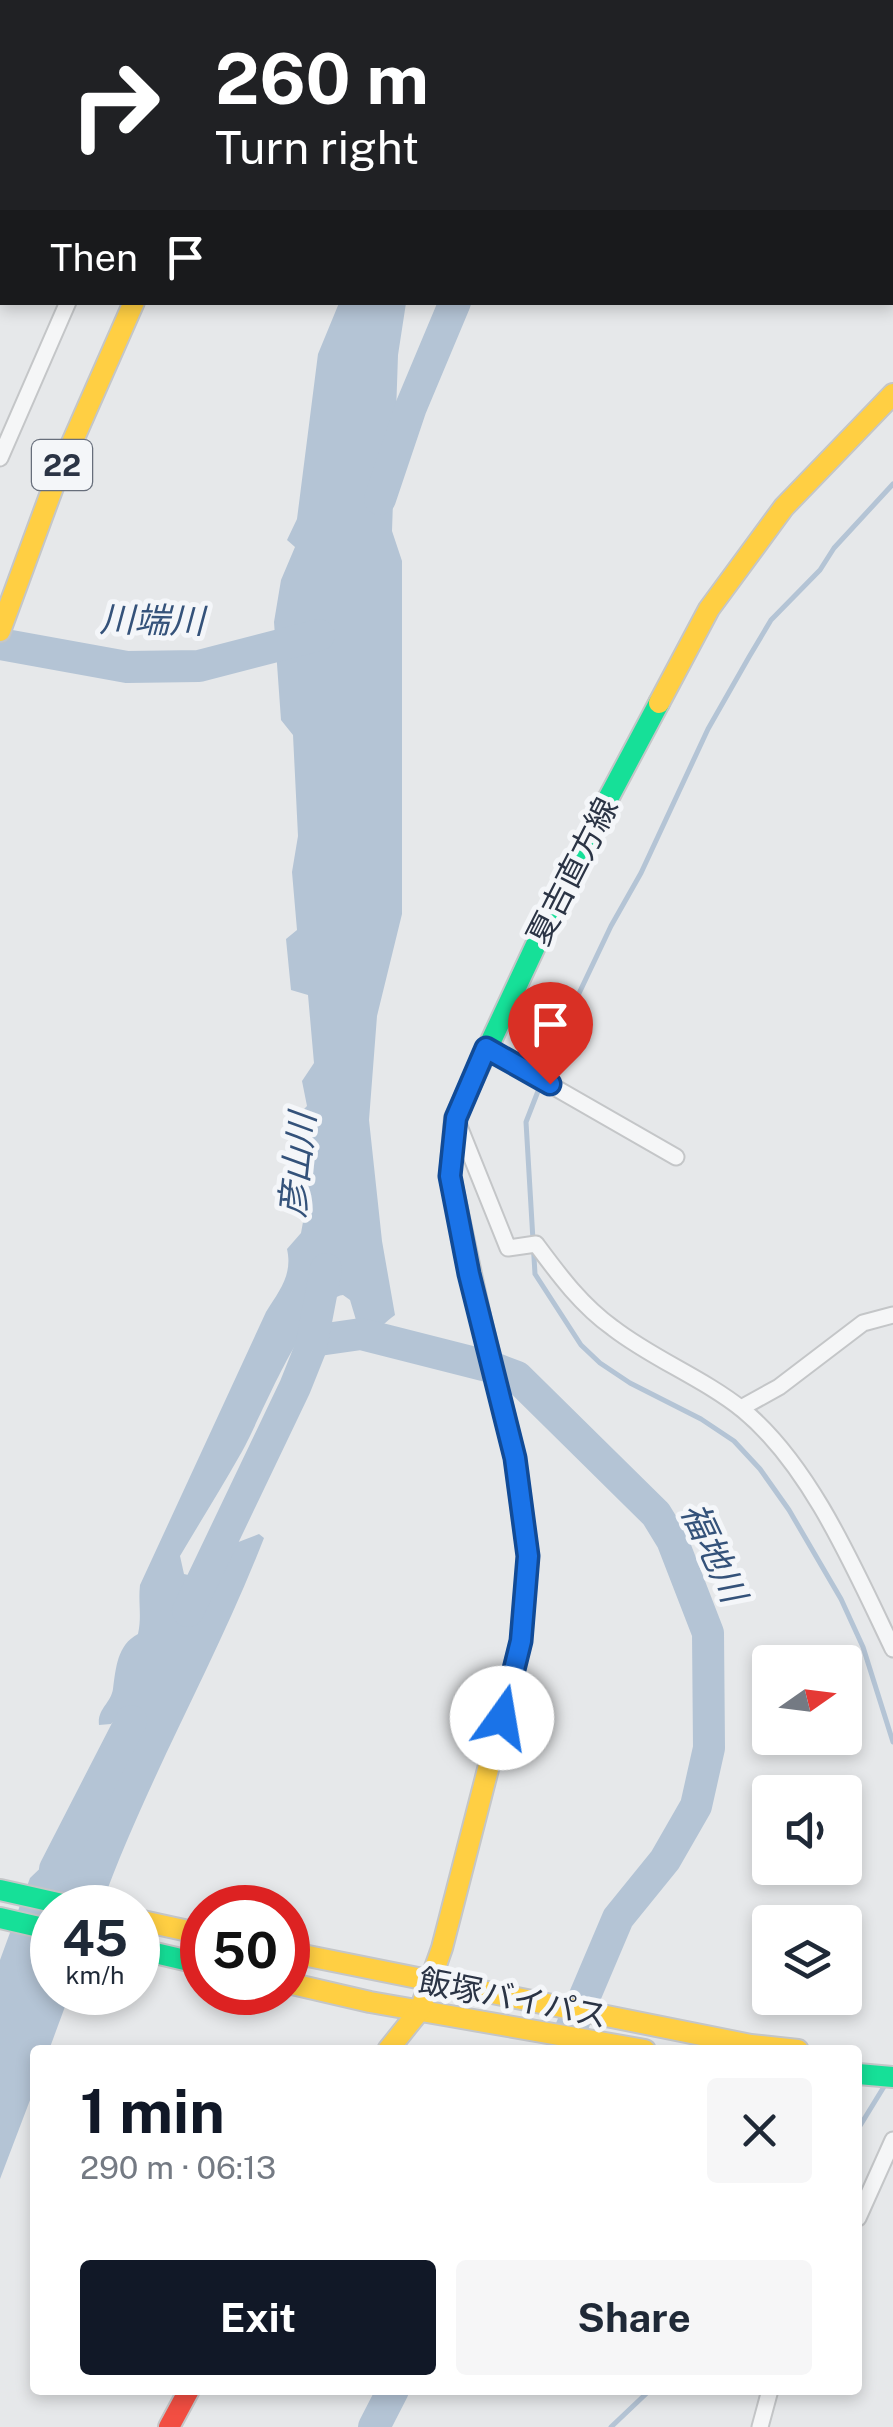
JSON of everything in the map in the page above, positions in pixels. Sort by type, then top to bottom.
[{"type":"main road","name":"22","points":[[0,631],[56,478],[133,305]]},
{"type":"main road","name":"夏吉直方線","points":[[392,2045],[420,2010],[432,1980],[521,1641],[528,1556],[515,1458],[469,1274],[450,1176],[456,1118],[576,859],[709,610],[784,507],[893,394]]},
{"type":"main road","points":[[0,1890],[30,1897]]},
{"type":"main road","points":[[0,1918],[30,1925]]},
{"type":"main road","name":"飯塚バイパス","points":[[310,1957],[751,2045]]},
{"type":"main road","points":[[310,1988],[613,2045]]},
{"type":"main road","points":[[862,2056],[893,2059]]},
{"type":"main road","points":[[862,2074],[893,2077]]},
{"type":"main road","points":[[169,2427],[186,2395]]},
{"type":"street","points":[[0,458],[67,305]]},
{"type":"street","points":[[486,1048],[676,1157]]},
{"type":"street","points":[[456,1118],[508,1248],[536,1244],[570,1290],[612,1328],[741,1408],[795,1466],[859,1579],[893,1649]]},
{"type":"street","points":[[741,1408],[779,1386],[862,1323],[893,1316]]},
{"type":"street","points":[[862,2209],[893,2140]]},
{"type":"street","points":[[760,2427],[769,2395]]},
{"type":"water","points":[[338,305],[406,305],[398,355],[392,531],[402,561],[402,914],[377,1016],[369,1120],[382,1241],[395,1315],[374,1330],[364,1332],[359,1330],[350,1300],[343,1295],[328,1302],[314,1317],[180,1556],[184,1574],[201,1578],[228,1546],[259,1534],[264,1538],[109,1885],[30,1885],[30,2015],[62,2015],[51,2045],[30,2045],[30,2100],[0,2179],[0,1960],[30,1878],[54,1855],[64,1836],[83,1826],[131,1712],[126,1708],[111,1724],[99,1725],[112,1694],[122,1651],[138,1634],[140,1585],[266,1312],[284,1282],[287,1249],[301,1233],[303,1222],[292,1201],[296,1117],[307,1106],[302,1081],[314,1063],[308,995],[291,990],[286,939],[297,930],[292,872],[298,836],[293,735],[281,720],[274,622],[281,580],[295,547],[287,540],[297,519],[318,354]]},
{"type":"waterway","name":"彦山川","points":[[380,499],[411,407],[454,305]]},
{"type":"waterway","points":[[893,484],[834,548],[820,570],[771,620],[749,657],[708,729],[641,873],[611,926],[563,1027],[526,1122],[535,1274],[581,1345],[600,1363],[701,1419],[734,1441],[760,1469],[841,1599],[863,1647],[893,1742]]},
{"type":"waterway","name":"川端川","points":[[0,644],[127,667],[199,666],[319,635]]},
{"type":"waterway","name":"彦山川","points":[[188,1611],[295,1387],[311,1347],[326,1269]]},
{"type":"waterway","name":"福地川","points":[[312,1341],[361,1334],[517,1377],[656,1514],[672,1540],[708,1633],[709,1748],[696,1806],[665,1860],[618,1918],[564,2045]]},
{"type":"waterway","name":"彦山川","points":[[55,1869],[131,1721]]},
{"type":"waterway","points":[[862,2122],[885,2085]]},
{"type":"waterway","name":"福地川","points":[[374,2427],[390,2395]]},
{"type":"waterway","points":[[611,2427],[645,2395]]},
{"type":"traffic: fast","points":[[480,1316],[450,1176],[455,1118],[576,859],[659,703]]},
{"type":"traffic: fast","points":[[0,1890],[30,1897]]},
{"type":"traffic: fast","points":[[0,1918],[30,1925]]},
{"type":"traffic: fast","points":[[160,1954],[180,1959]]},
{"type":"traffic: fast","points":[[862,2074],[893,2077]]},
{"type":"traffic: slow","points":[[0,631],[56,479],[133,305]]},
{"type":"traffic: slow","points":[[659,703],[709,609],[784,507],[893,394]]},
{"type":"traffic: slow","points":[[392,2045],[420,2010],[442,1948],[521,1641],[528,1556],[515,1458],[480,1316]]},
{"type":"traffic: slow","points":[[160,1925],[180,1929]]},
{"type":"traffic: slow","points":[[310,1956],[751,2045]]},
{"type":"traffic: slow","points":[[310,1988],[616,2045]]},
{"type":"traffic: jam","points":[[169,2427],[186,2395]]},
{"type":"route","points":[[502,1718],[521,1641],[528,1556],[515,1458],[469,1274],[450,1176],[456,1118],[486,1048],[550,1084]]}]
